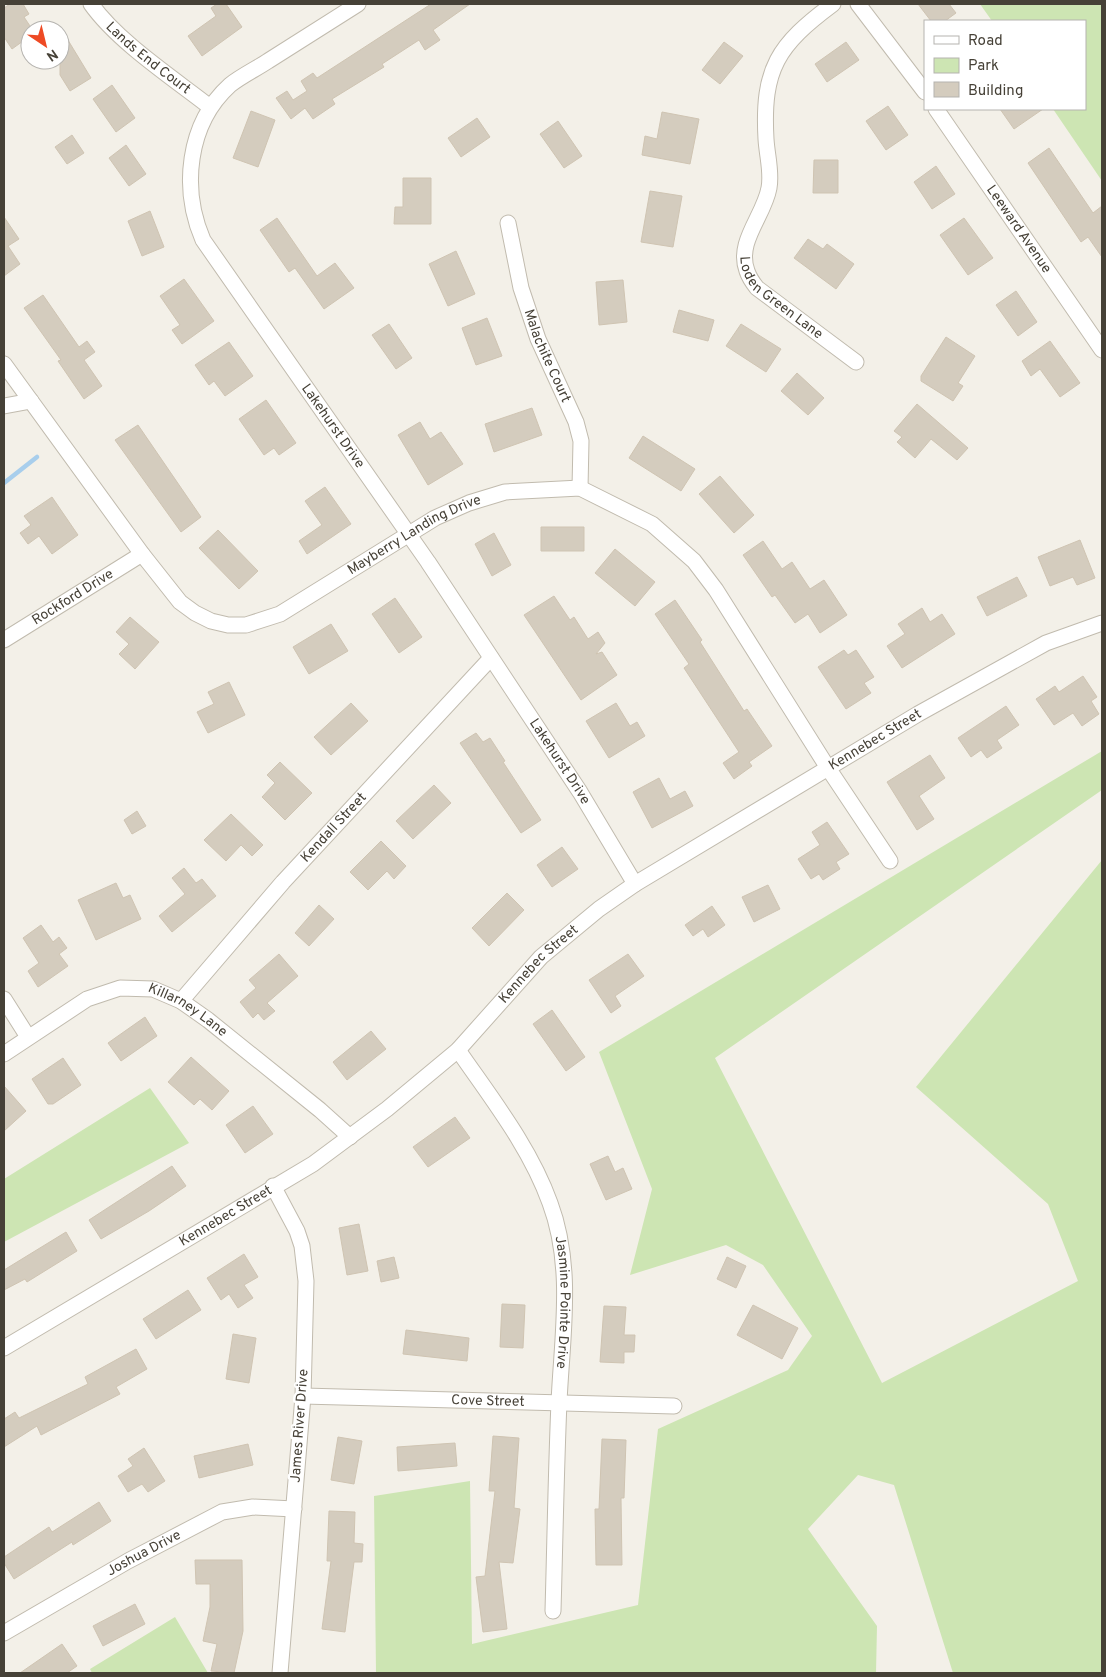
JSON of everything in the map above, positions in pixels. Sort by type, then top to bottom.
[{"type":"street","name":"Lands End Court","points":[[91,4],[143,54],[210,107]]},
{"type":"street","name":"Lakehurst Drive","points":[[358,4],[230,85],[210,107],[198,130],[190,168],[191,205],[203,240],[408,534],[608,836],[635,884]]},
{"type":"street","name":"Loden Green Lane","points":[[833,4],[814,16],[788,42],[778,58],[766,94],[766,130],[770,184],[767,203],[750,234],[744,252],[746,271],[756,288],[856,362]]},
{"type":"street","points":[[858,4],[924,91]]},
{"type":"street","name":"Leeward Avenue","points":[[937,110],[1102,350]]},
{"type":"street","name":"Malachite Court","points":[[508,223],[521,288],[538,340],[576,422],[581,440],[580,488]]},
{"type":"street","name":"Mayberry Landing Drive","points":[[4,364],[142,554],[180,602],[195,613],[228,625],[246,625],[280,614],[374,558],[435,518],[469,503],[505,492],[580,488],[652,524],[667,535],[694,561],[716,590],[828,768],[890,861]]},
{"type":"street","points":[[4,406],[31,401]]},
{"type":"street","name":"Rockford Drive","points":[[4,640],[142,554]]},
{"type":"street","name":"Kennebec Street","points":[[4,1348],[273,1186],[313,1164],[350,1137],[458,1050],[542,957],[584,920],[635,884],[783,793],[1046,642],[1102,622]]},
{"type":"street","name":"Kendall Street","points":[[181,1001],[283,882],[491,658]]},
{"type":"street","name":"Killarney Lane","points":[[4,1054],[87,999],[120,988],[153,989],[181,1001],[320,1110],[350,1137]]},
{"type":"street","points":[[4,999],[28,1037]]},
{"type":"street","name":"Jasmine Pointe Drive","points":[[458,1050],[527,1154],[551,1204],[560,1240],[565,1277],[553,1611]]},
{"type":"street","name":"James River Drive","points":[[273,1186],[297,1231],[303,1255],[306,1281],[303,1396],[280,1673]]},
{"type":"street","name":"Cove Street","points":[[303,1396],[674,1406]]},
{"type":"street","name":"Joshua Drive","points":[[4,1633],[128,1561],[222,1512],[253,1507],[294,1509]]},
{"type":"green space","points":[[980,4],[1102,4],[1102,181],[1054,110],[1086,110],[1086,20],[991,20]]},
{"type":"green space","points":[[1102,751],[1102,790],[715,1058],[882,1383],[1078,1281],[1048,1204],[916,1087],[1102,860],[1102,1673],[953,1673],[894,1485],[858,1475],[808,1529],[877,1626],[876,1673],[376,1673],[374,1496],[470,1481],[472,1644],[638,1605],[658,1429],[788,1370],[812,1336],[763,1265],[726,1245],[630,1275],[652,1189],[599,1052]]},
{"type":"green space","points":[[150,1088],[189,1143],[4,1242],[4,1179]]},
{"type":"green space","points":[[175,1617],[208,1673],[92,1673],[90,1669]]},
{"type":"building","points":[[10,4],[23,4],[29,14],[24,17],[26,20],[20,20],[20,43],[12,49],[4,37],[4,8]]},
{"type":"building","points":[[217,4],[226,4],[242,27],[202,56],[188,36],[216,16],[211,8]]},
{"type":"building","points":[[431,4],[470,4],[433,30],[440,40],[425,50],[419,40],[382,64],[384,67],[332,99],[335,104],[313,119],[305,108],[291,119],[276,98],[287,91],[293,100],[307,91],[301,81],[313,73],[317,78]]},
{"type":"building","points":[[918,4],[949,4],[956,13],[946,20],[930,20]]},
{"type":"building","points":[[724,42],[743,56],[720,84],[702,70]]},
{"type":"building","points":[[846,42],[859,60],[827,82],[815,64]]},
{"type":"building","points":[[70,43],[91,78],[70,91],[60,75],[60,70],[70,70]]},
{"type":"building","points":[[112,85],[135,118],[116,132],[93,99]]},
{"type":"building","points":[[888,106],[908,135],[886,150],[866,121]]},
{"type":"building","points":[[1001,110],[1042,110],[1014,129]]},
{"type":"building","points":[[251,111],[275,120],[258,167],[233,158]]},
{"type":"building","points":[[662,112],[699,119],[690,164],[642,155],[645,136],[657,139]]},
{"type":"building","points":[[477,118],[490,137],[461,157],[448,138]]},
{"type":"building","points":[[558,121],[582,156],[564,168],[540,134]]},
{"type":"building","points":[[72,135],[84,153],[67,164],[55,147]]},
{"type":"building","points":[[126,145],[146,174],[129,186],[109,158]]},
{"type":"building","points":[[1049,148],[1093,213],[1102,206],[1102,257],[1088,237],[1081,242],[1028,163]]},
{"type":"building","points":[[814,160],[838,160],[838,193],[813,193]]},
{"type":"building","points":[[936,166],[955,194],[932,209],[914,182]]},
{"type":"building","points":[[403,178],[431,178],[431,224],[394,224],[395,207],[403,207]]},
{"type":"building","points":[[650,191],[682,196],[673,247],[641,242]]},
{"type":"building","points":[[150,211],[164,247],[142,256],[128,221]]},
{"type":"building","points":[[4,217],[19,239],[8,246],[20,264],[4,276]]},
{"type":"building","points":[[277,218],[317,276],[335,263],[354,288],[324,309],[295,268],[289,272],[260,230]]},
{"type":"building","points":[[964,218],[993,258],[968,275],[940,235]]},
{"type":"building","points":[[808,239],[823,249],[827,244],[854,264],[836,289],[794,258]]},
{"type":"building","points":[[456,251],[475,294],[448,306],[429,264]]},
{"type":"building","points":[[184,279],[214,321],[182,344],[172,330],[180,325],[160,296]]},
{"type":"building","points":[[623,280],[627,322],[599,325],[596,282]]},
{"type":"building","points":[[1016,291],[1037,322],[1018,336],[996,305]]},
{"type":"building","points":[[43,295],[79,347],[87,341],[95,352],[84,360],[102,386],[84,399],[58,361],[61,360],[24,308]]},
{"type":"building","points":[[679,310],[714,320],[708,341],[673,332]]},
{"type":"building","points":[[487,318],[502,356],[476,365],[462,328]]},
{"type":"building","points":[[389,324],[412,358],[396,369],[372,335]]},
{"type":"building","points":[[741,324],[781,349],[766,372],[726,346]]},
{"type":"building","points":[[946,337],[975,356],[958,383],[963,386],[953,401],[921,381],[921,376]]},
{"type":"building","points":[[1050,341],[1080,383],[1060,397],[1040,369],[1031,376],[1022,361]]},
{"type":"building","points":[[229,342],[253,376],[225,396],[214,381],[209,385],[195,365]]},
{"type":"building","points":[[797,373],[824,398],[808,415],[781,391]]},
{"type":"building","points":[[266,400],[296,443],[279,455],[274,448],[264,455],[239,419]]},
{"type":"building","points":[[917,404],[968,448],[957,460],[931,439],[915,458],[897,442],[902,437],[894,431]]},
{"type":"building","points":[[532,408],[542,435],[494,452],[485,424]]},
{"type":"building","points":[[420,422],[430,439],[441,432],[463,464],[428,485],[398,435]]},
{"type":"building","points":[[138,425],[201,517],[181,532],[115,440]]},
{"type":"building","points":[[643,436],[695,469],[681,491],[629,458]]},
{"type":"building","points":[[720,476],[754,515],[734,533],[699,494]]},
{"type":"building","points":[[325,487],[351,524],[307,554],[299,541],[322,525],[305,501]]},
{"type":"building","points":[[52,497],[78,535],[52,554],[39,536],[28,544],[20,533],[31,525],[24,516]]},
{"type":"building","points":[[541,527],[584,527],[584,551],[541,551]]},
{"type":"building","points":[[218,530],[258,571],[239,589],[199,548]]},
{"type":"building","points":[[494,533],[511,565],[492,576],[475,544]]},
{"type":"building","points":[[1080,540],[1095,578],[1077,585],[1073,577],[1050,586],[1038,557]]},
{"type":"building","points":[[763,541],[782,569],[792,562],[810,589],[824,580],[847,615],[820,633],[808,614],[795,623],[775,595],[772,597],[743,555]]},
{"type":"building","points":[[615,549],[655,582],[635,606],[595,573]]},
{"type":"building","points":[[1017,577],[1027,596],[987,616],[977,597]]},
{"type":"building","points":[[554,596],[570,620],[574,617],[588,639],[598,632],[605,643],[596,654],[602,652],[617,675],[581,700],[524,615]]},
{"type":"building","points":[[395,598],[422,637],[399,653],[372,614]]},
{"type":"building","points":[[675,600],[702,640],[700,642],[744,711],[747,709],[772,746],[749,762],[752,766],[734,779],[723,763],[739,752],[684,668],[689,664],[655,614]]},
{"type":"building","points":[[922,608],[930,622],[942,614],[955,634],[902,668],[887,646],[905,634],[898,624]]},
{"type":"building","points":[[130,617],[159,642],[135,669],[119,654],[129,644],[116,632]]},
{"type":"building","points":[[331,624],[348,651],[309,674],[293,647]]},
{"type":"building","points":[[844,650],[848,655],[856,650],[874,677],[864,683],[871,693],[846,709],[818,667]]},
{"type":"building","points":[[1083,676],[1097,697],[1091,701],[1099,714],[1082,726],[1073,713],[1054,725],[1036,699],[1055,686],[1059,692]]},
{"type":"building","points":[[229,682],[245,715],[208,733],[197,712],[214,704],[208,692]]},
{"type":"building","points":[[351,703],[368,721],[331,755],[314,737]]},
{"type":"building","points":[[616,703],[630,726],[637,722],[645,736],[609,758],[586,721]]},
{"type":"building","points":[[1006,706],[1019,725],[997,740],[1002,748],[987,758],[981,750],[971,757],[958,738]]},
{"type":"building","points":[[476,733],[483,742],[490,738],[505,761],[503,762],[541,820],[521,833],[460,743]]},
{"type":"building","points":[[930,755],[945,778],[919,796],[934,819],[917,830],[887,782]]},
{"type":"building","points":[[280,762],[312,793],[285,820],[262,797],[275,783],[267,775]]},
{"type":"building","points":[[659,778],[670,799],[685,791],[693,806],[652,828],[633,792]]},
{"type":"building","points":[[434,785],[451,803],[413,839],[396,821]]},
{"type":"building","points":[[137,811],[146,826],[132,834],[124,820]]},
{"type":"building","points":[[231,814],[263,845],[252,856],[241,845],[226,861],[204,840]]},
{"type":"building","points":[[827,822],[849,854],[836,862],[840,869],[823,880],[819,874],[811,879],[798,859],[820,845],[812,832]]},
{"type":"building","points":[[381,841],[406,866],[394,879],[387,871],[368,890],[350,872]]},
{"type":"building","points":[[562,847],[578,869],[552,887],[537,865]]},
{"type":"building","points":[[184,868],[196,883],[202,879],[216,896],[172,932],[159,916],[185,894],[172,878]]},
{"type":"building","points":[[116,883],[123,898],[130,895],[141,919],[96,940],[78,900]]},
{"type":"building","points":[[768,885],[780,909],[754,922],[742,897]]},
{"type":"building","points":[[507,893],[524,910],[489,946],[472,928]]},
{"type":"building","points":[[319,905],[334,919],[309,946],[295,933]]},
{"type":"building","points":[[712,906],[725,925],[708,937],[703,929],[693,936],[685,925]]},
{"type":"building","points":[[41,925],[53,942],[59,937],[67,948],[59,954],[68,966],[38,987],[28,971],[39,963],[23,938]]},
{"type":"building","points":[[279,954],[298,976],[267,1003],[275,1011],[264,1020],[258,1013],[253,1018],[240,1002],[256,988],[249,980]]},
{"type":"building","points":[[628,954],[644,976],[615,996],[621,1006],[611,1013],[589,980]]},
{"type":"building","points":[[552,1010],[585,1057],[566,1071],[533,1024]]},
{"type":"building","points":[[145,1017],[157,1036],[121,1061],[108,1043]]},
{"type":"building","points":[[371,1031],[386,1049],[347,1080],[333,1062]]},
{"type":"building","points":[[191,1057],[229,1091],[212,1110],[200,1099],[194,1105],[168,1082]]},
{"type":"building","points":[[63,1058],[81,1085],[53,1104],[48,1104],[32,1079]]},
{"type":"building","points":[[4,1086],[26,1111],[4,1131]]},
{"type":"building","points":[[253,1106],[273,1134],[245,1153],[226,1125]]},
{"type":"building","points":[[455,1117],[470,1138],[428,1167],[413,1147]]},
{"type":"building","points":[[608,1156],[615,1172],[623,1168],[632,1189],[606,1200],[590,1164]]},
{"type":"building","points":[[172,1166],[186,1186],[149,1211],[101,1239],[89,1220]]},
{"type":"building","points":[[359,1224],[368,1271],[347,1275],[339,1228]]},
{"type":"building","points":[[66,1232],[77,1251],[27,1282],[25,1279],[4,1290],[4,1270]]},
{"type":"building","points":[[244,1254],[258,1277],[244,1285],[253,1298],[238,1308],[229,1294],[221,1300],[207,1278]]},
{"type":"building","points":[[394,1257],[399,1278],[381,1282],[377,1261]]},
{"type":"building","points":[[727,1257],[746,1266],[736,1288],[717,1279]]},
{"type":"building","points":[[188,1290],[201,1310],[156,1339],[143,1319]]},
{"type":"building","points":[[502,1304],[525,1305],[523,1348],[500,1347]]},
{"type":"building","points":[[753,1305],[798,1328],[782,1359],[737,1335]]},
{"type":"building","points":[[604,1306],[626,1307],[624,1335],[635,1335],[634,1352],[624,1352],[624,1363],[600,1362]]},
{"type":"building","points":[[406,1330],[469,1338],[467,1361],[403,1354]]},
{"type":"building","points":[[233,1334],[256,1338],[249,1383],[226,1379]]},
{"type":"building","points":[[136,1349],[147,1369],[116,1387],[120,1394],[41,1435],[37,1426],[4,1447],[4,1419],[15,1412],[19,1418],[88,1384],[85,1377]]},
{"type":"building","points":[[493,1436],[519,1438],[514,1508],[520,1509],[513,1563],[499,1562],[507,1629],[483,1632],[476,1577],[485,1576],[495,1491],[489,1491]]},
{"type":"building","points":[[338,1437],[362,1441],[354,1484],[331,1480]]},
{"type":"building","points":[[602,1439],[626,1440],[624,1498],[621,1498],[622,1565],[596,1565],[595,1509],[599,1509]]},
{"type":"building","points":[[455,1443],[457,1466],[398,1471],[397,1447]]},
{"type":"building","points":[[248,1444],[253,1465],[199,1478],[194,1456]]},
{"type":"building","points":[[144,1448],[165,1481],[148,1492],[142,1484],[128,1492],[118,1476],[133,1466],[128,1459]]},
{"type":"building","points":[[99,1502],[111,1521],[73,1545],[72,1542],[14,1579],[4,1563],[4,1557],[49,1527],[52,1532]]},
{"type":"building","points":[[329,1511],[355,1512],[354,1543],[363,1544],[362,1562],[354,1562],[345,1632],[322,1629],[331,1561],[327,1561]]},
{"type":"building","points":[[195,1560],[242,1560],[243,1631],[234,1673],[211,1671],[217,1644],[203,1641],[210,1607],[210,1584],[196,1584]]},
{"type":"building","points":[[135,1604],[145,1624],[103,1646],[93,1626]]},
{"type":"building","points":[[62,1644],[77,1666],[67,1673],[20,1673]]},
{"type":"waterway","points":[[4,483],[37,457]]}]
